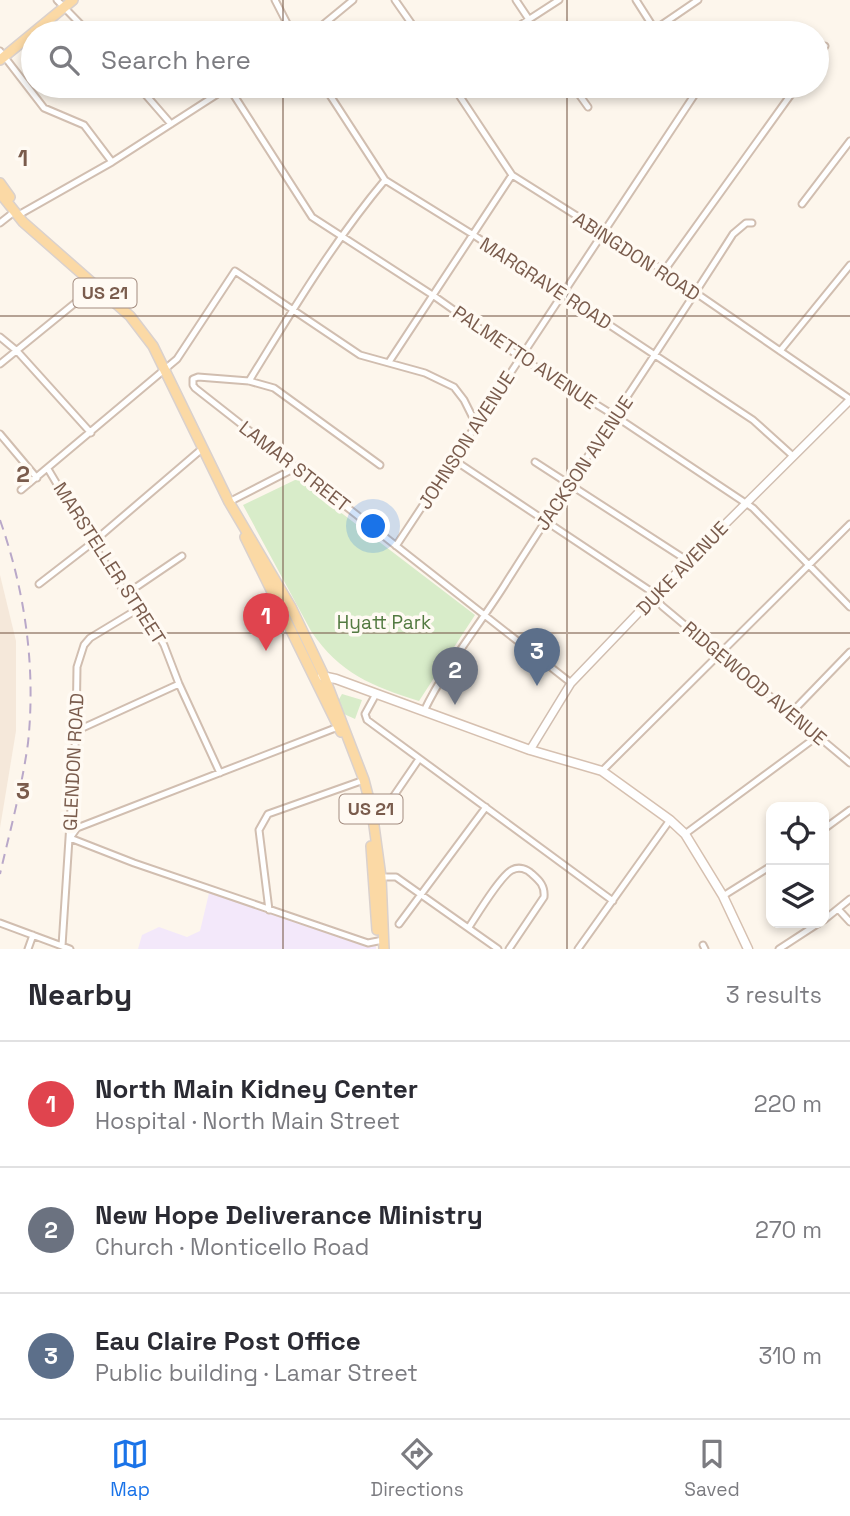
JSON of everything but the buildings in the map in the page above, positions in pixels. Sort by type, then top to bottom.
[{"type":"main road","points":[[42,21],[61,4],[73,0]]},
{"type":"main road","points":[[2,56],[21,39]]},
{"type":"main road","name":"US 21","points":[[0,183],[18,213]]},
{"type":"main road","name":"US 21","points":[[0,193],[50,248],[96,286],[139,327],[153,346],[231,505],[290,607],[362,781],[378,877],[381,945]]},
{"type":"main road","points":[[320,677],[376,694],[530,750],[602,771],[670,820],[684,834],[723,896],[748,949]]},
{"type":"street","points":[[275,0],[286,21]]},
{"type":"street","points":[[328,21],[353,0]]},
{"type":"street","points":[[395,0],[410,21]]},
{"type":"street","points":[[516,0],[529,19]]},
{"type":"street","points":[[526,21],[559,0]]},
{"type":"street","points":[[636,0],[650,21]]},
{"type":"street","points":[[670,21],[698,0]]},
{"type":"street","points":[[61,4],[77,21]]},
{"type":"street","points":[[2,56],[21,80]]},
{"type":"street","points":[[36,98],[44,108],[83,125],[112,162]]},
{"type":"street","points":[[148,98],[171,124]]},
{"type":"street","points":[[0,223],[112,162],[211,98]]},
{"type":"street","name":"PALMETTO AVENUE","points":[[237,98],[312,217],[434,296],[520,357],[615,416],[753,508],[850,607]]},
{"type":"street","name":"MARGRAVE ROAD","points":[[332,98],[385,180],[472,234],[753,420],[793,456]]},
{"type":"street","name":"ABINGDON ROAD","points":[[461,98],[512,175],[664,271],[850,399]]},
{"type":"street","points":[[581,98],[587,107]]},
{"type":"street","name":"JOHNSON AVENUE","points":[[396,546],[692,98]]},
{"type":"street","points":[[664,271],[788,98]]},
{"type":"street","points":[[802,204],[850,141]]},
{"type":"street","points":[[389,362],[512,175]]},
{"type":"street","points":[[380,465],[274,388],[249,382],[293,310],[363,207],[385,180]]},
{"type":"street","name":"JACKSON AVENUE","points":[[424,711],[432,693],[485,617],[733,234],[746,223],[751,223]]},
{"type":"street","points":[[780,351],[850,265]]},
{"type":"street","points":[[21,490],[177,359],[235,271],[360,355],[425,373],[454,387],[476,424]]},
{"type":"street","points":[[0,364],[96,286]]},
{"type":"street","points":[[0,337],[17,351],[91,433]]},
{"type":"street","name":"LAMAR STREET","points":[[249,382],[198,377],[192,382],[195,388],[571,683]]},
{"type":"street","name":"DUKE AVENUE","points":[[530,750],[571,683],[850,399]]},
{"type":"street","name":"MARSTELLER STREET","points":[[0,434],[37,478]]},
{"type":"street","points":[[39,583],[92,543],[203,448]]},
{"type":"street","name":"RIDGEWOOD AVENUE","points":[[454,460],[649,590],[662,606],[850,763]]},
{"type":"street","points":[[536,462],[688,561]]},
{"type":"street","points":[[231,505],[297,467]]},
{"type":"street","name":"MARSTELLER STREET","points":[[48,469],[92,543],[164,645],[220,773]]},
{"type":"street","points":[[602,771],[850,524]]},
{"type":"street","points":[[126,594],[182,556]]},
{"type":"street","name":"GLENDON ROAD","points":[[62,946],[76,730],[77,667],[84,645],[90,638],[138,609]]},
{"type":"street","points":[[792,712],[850,652]]},
{"type":"street","points":[[76,730],[179,684]]},
{"type":"street","points":[[376,694],[365,714],[367,720],[612,901]]},
{"type":"street","points":[[341,726],[78,828],[70,838],[269,910],[381,945]]},
{"type":"street","points":[[684,834],[819,735]]},
{"type":"street","points":[[369,812],[389,803],[419,759]]},
{"type":"street","points":[[269,910],[259,830],[268,814],[362,781]]},
{"type":"street","points":[[399,924],[486,807]]},
{"type":"street","points":[[829,825],[850,810]]},
{"type":"street","points":[[578,949],[670,820]]},
{"type":"street","points":[[469,927],[503,878],[512,870],[522,868],[529,871],[541,882],[545,889],[544,897],[509,949]]},
{"type":"street","points":[[723,896],[766,869]]},
{"type":"street","points":[[378,877],[396,877],[498,949]]},
{"type":"street","points":[[829,917],[850,899]]},
{"type":"street","points":[[839,910],[850,922]]},
{"type":"street","points":[[0,923],[69,949]]},
{"type":"street","points":[[779,949],[811,928]]},
{"type":"street","points":[[28,949],[33,935]]},
{"type":"shaded area","points":[[0,575],[16,641],[16,731],[0,828]]},
{"type":"shaded area","points":[[210,889],[376,944],[376,949],[138,949],[142,935],[159,927],[187,937],[200,931]]},
{"type":"green space","name":"Hyatt Park","points":[[297,479],[475,615],[419,701],[386,690],[358,676],[334,658],[311,631],[243,505]]},
{"type":"green space","points":[[342,694],[362,700],[355,719],[344,714],[338,701]]},
{"type":"railway","points":[[0,520],[22,602],[31,686],[28,743],[0,874]]},
{"type":"place","name":"North Main Kidney Center","points":[[266,651]]},
{"type":"place","name":"Eau Claire Post Office","points":[[537,686]]},
{"type":"place","name":"New Hope Deliverance Ministry","points":[[455,705]]}]
